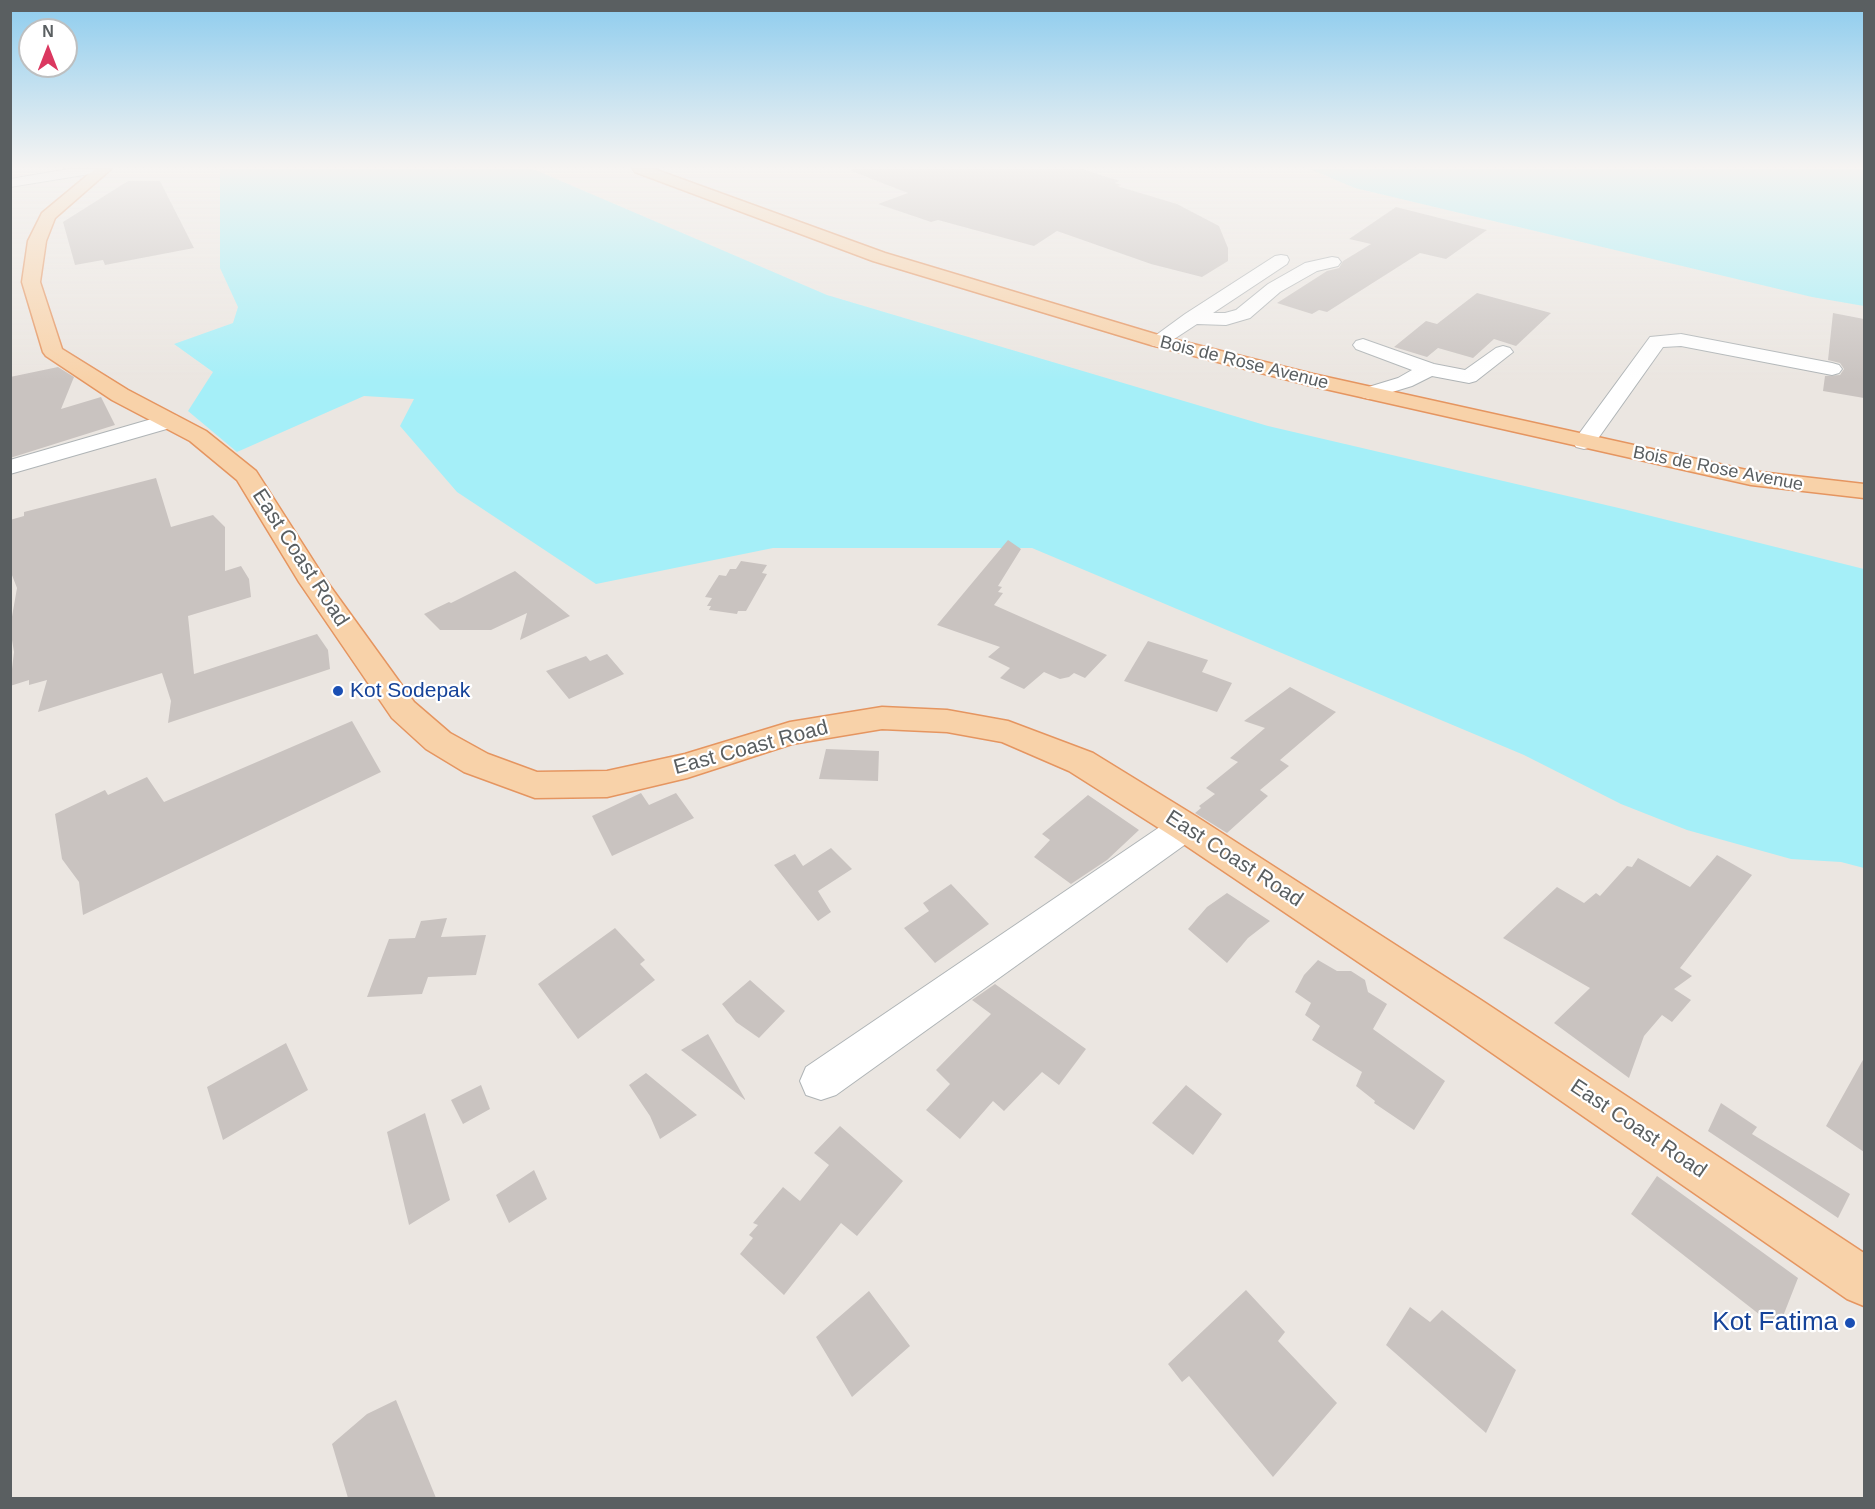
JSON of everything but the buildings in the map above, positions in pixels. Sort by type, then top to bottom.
[{"type":"main road","name":"East Coast Road","points":[[38,239],[31,282],[53,352],[120,395],[198,436],[247,476],[313,582],[404,710],[438,741],[476,764],[535,785],[607,784],[687,766],[790,733],[882,718],[947,721],[1008,732],[1081,762],[1185,827],[1477,1020],[1864,1282]]},
{"type":"main road","name":"Bois de Rose Avenue","points":[[831,239],[879,257],[1158,342],[1369,393],[1751,478],[1864,491]]},
{"type":"street","points":[[1158,342],[1281,260]]},
{"type":"street","points":[[1192,318],[1226,319],[1243,314],[1274,288],[1311,267],[1332,262]]},
{"type":"street","points":[[1584,442],[1657,342],[1681,340],[1832,369]]},
{"type":"street","points":[[1363,345],[1429,369],[1469,377],[1503,352]]},
{"type":"street","points":[[1369,393],[1405,382],[1429,369]]},
{"type":"street","points":[[10,467],[169,421]]},
{"type":"street","points":[[821,1082],[1185,827]]},
{"type":"water","points":[[220,239],[697,239],[827,295],[1268,426],[1623,509],[1864,569],[1864,868],[1841,862],[1791,859],[1687,830],[1621,804],[1524,755],[1032,548],[773,548],[596,584],[457,492],[400,426],[414,399],[364,396],[237,452],[188,411],[213,372],[174,344],[233,323],[238,307],[220,268]]},
{"type":"water","points":[[1571,239],[1864,239],[1864,306],[1812,297]]},
{"type":"place","name":"Kot Sodepak","points":[[338,691]]},
{"type":"place","name":"Kot Fatima","points":[[1850,1323]]}]
